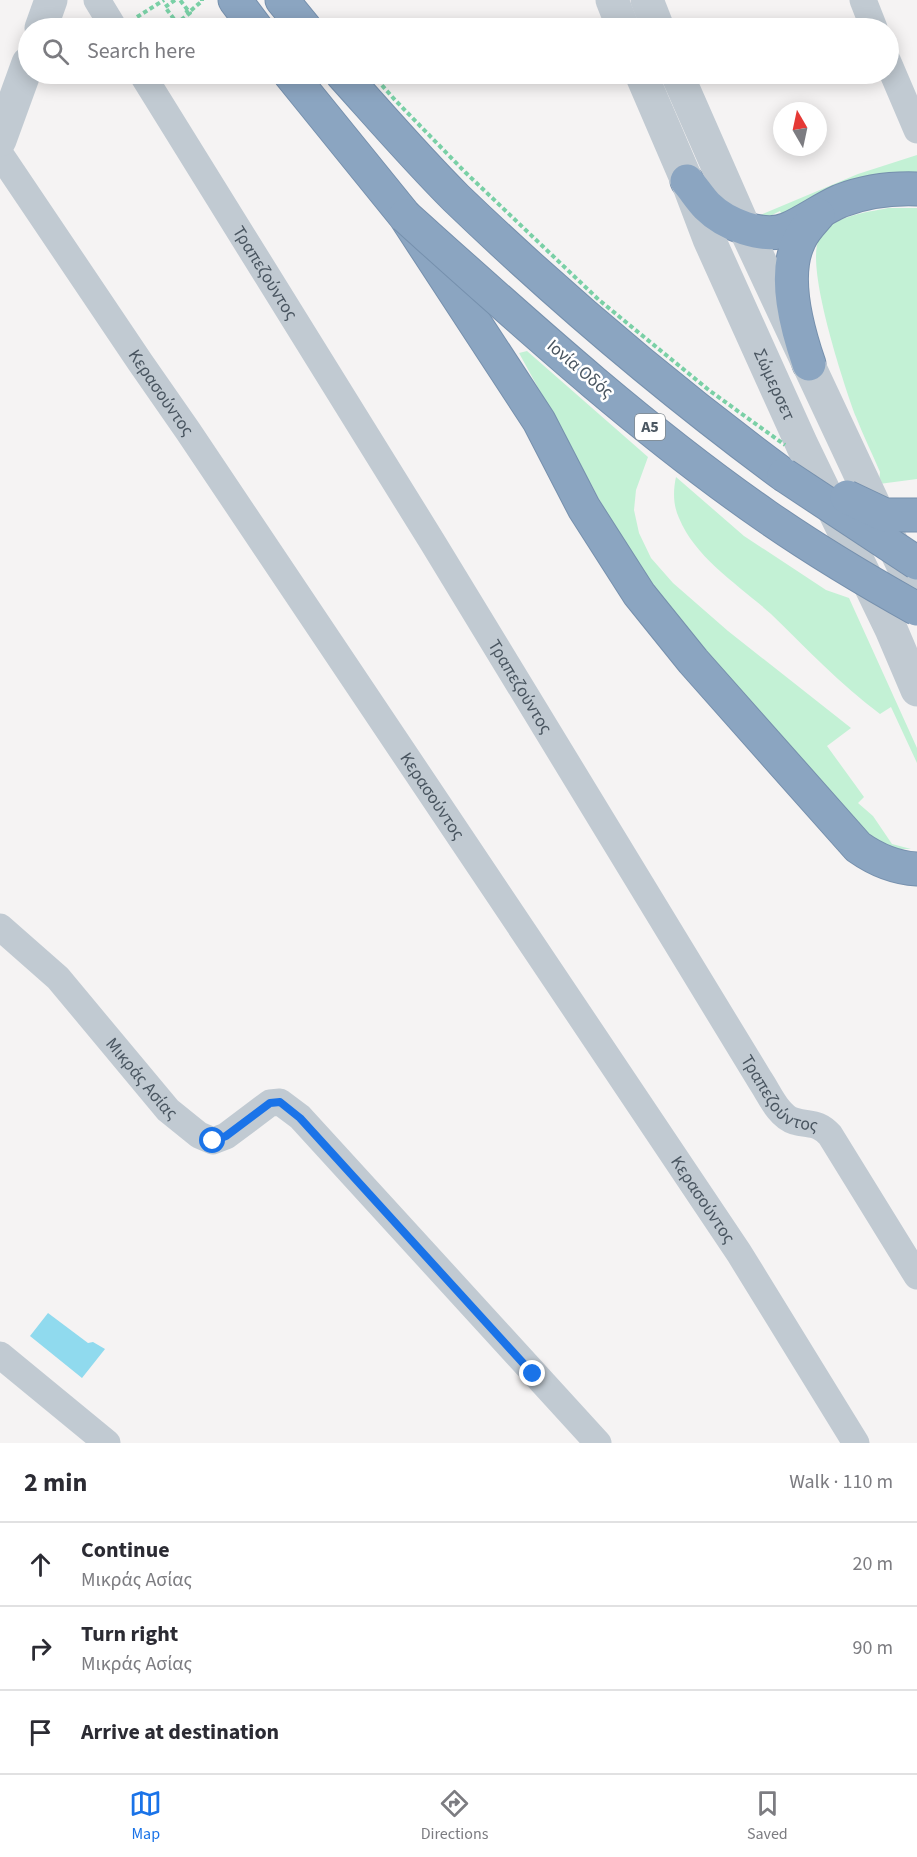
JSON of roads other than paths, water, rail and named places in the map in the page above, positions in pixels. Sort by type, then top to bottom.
[{"type":"highway","points":[[235,0],[248,18]]},
{"type":"highway","points":[[282,0],[296,18]]},
{"type":"highway","name":"Ιονία Οδός","points":[[298,84],[405,216],[511,311],[675,448],[765,516],[852,573],[917,609]]},
{"type":"highway","name":"Α5","points":[[351,84],[455,196],[515,253],[660,378],[723,430],[787,462],[917,562]]},
{"type":"highway","points":[[687,181],[708,207],[745,229],[770,233],[785,231],[838,202],[863,193],[890,188],[917,189]]},
{"type":"highway","points":[[809,364],[798,328],[791,270],[798,242],[818,214]]},
{"type":"highway","points":[[405,216],[538,421],[584,508],[633,584],[693,661],[858,848],[873,858],[909,869],[917,869]]},
{"type":"highway","points":[[787,462],[819,483],[885,515],[917,515]]},
{"type":"street","points":[[45,18],[51,0]]},
{"type":"street","points":[[96,0],[113,18]]},
{"type":"street","points":[[612,0],[619,18]]},
{"type":"street","points":[[647,0],[654,18]]},
{"type":"street","points":[[862,0],[870,18]]},
{"type":"street","points":[[0,140],[20,84]]},
{"type":"street","name":"Τραπεζούντος","points":[[148,84],[433,543],[781,1113],[793,1121],[822,1126],[830,1135],[917,1276]]},
{"type":"street","name":"Σώμερσετ","points":[[645,84],[709,239],[917,690]]},
{"type":"street","points":[[681,84],[745,229],[917,596]]},
{"type":"street","points":[[897,84],[917,130]]},
{"type":"street","name":"Κερασούντος","points":[[0,154],[726,1233],[856,1443]]},
{"type":"street","name":"Μικράς Ασίας","points":[[0,927],[58,978],[168,1110],[199,1135],[213,1141],[226,1136],[270,1103],[280,1102],[300,1118],[598,1443]]},
{"type":"street","points":[[0,1355],[107,1443]]},
{"type":"water","points":[[48,1313],[88,1343],[93,1342],[105,1349],[82,1378],[30,1336]]}]
